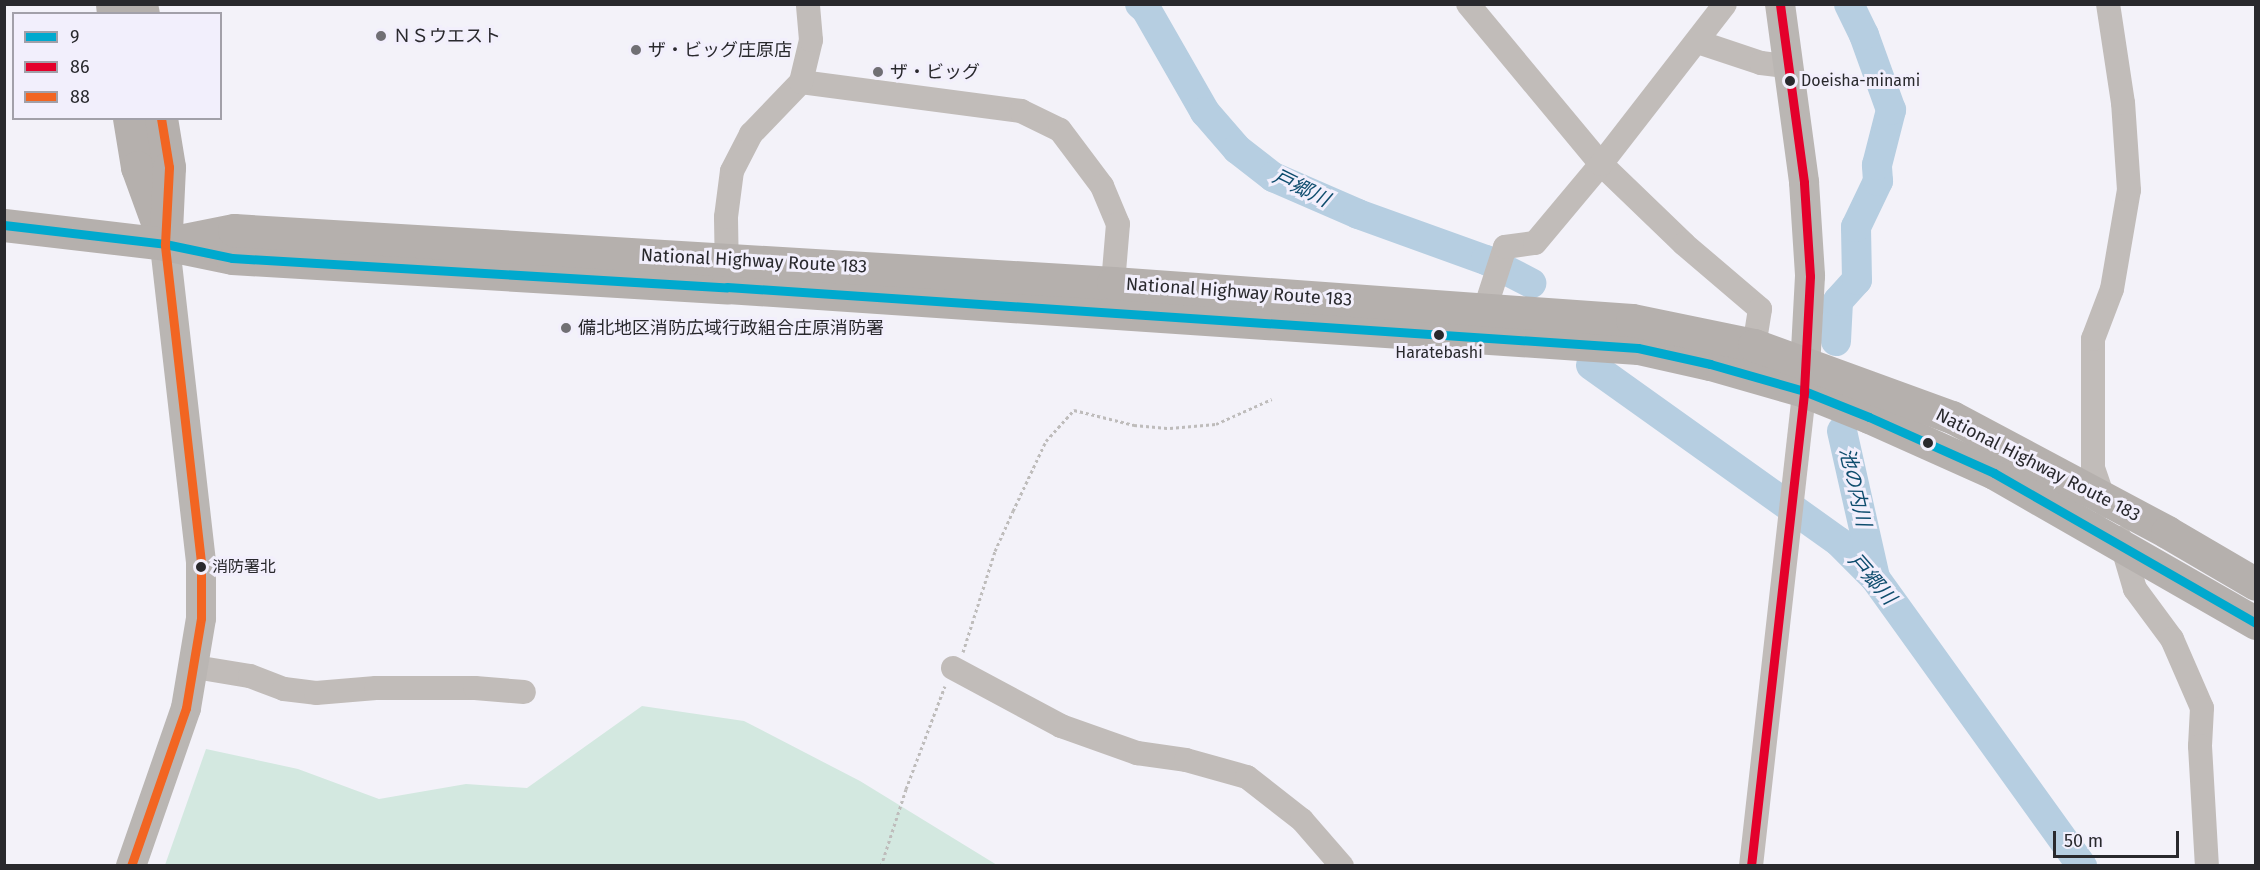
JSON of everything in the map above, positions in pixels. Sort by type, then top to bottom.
[{"type":"highway","points":[[129,120],[137,167],[165,244]]},
{"type":"highway","points":[[161,120],[169,167],[165,244]]},
{"type":"highway","name":"National Highway Route 183","points":[[4,225],[165,244],[234,230],[1638,348],[1710,364],[1805,376],[1952,417],[2102,496],[2256,584]]},
{"type":"highway","name":"National Highway Route 183","points":[[727,273],[1113,283],[1485,309],[1632,320],[1754,345],[1869,417],[1994,473],[2256,623]]},
{"type":"main road","points":[[1780,4],[1786,66],[1804,182],[1810,276],[1805,376]]},
{"type":"main road","points":[[131,866],[186,708],[195,667],[201,618],[201,562],[165,244]]},
{"type":"street","points":[[727,273],[726,217],[732,171],[751,134],[801,82],[811,40],[808,4]]},
{"type":"street","points":[[1468,4],[1601,164],[1684,244],[1760,309],[1754,345]]},
{"type":"street","points":[[1485,309],[1505,247],[1535,243],[1698,42],[1725,4]]},
{"type":"street","points":[[2108,4],[2123,104],[2129,190],[2112,289],[2093,339],[2093,468],[2123,548],[2135,589],[2172,639],[2202,708],[2200,746],[2208,866]]},
{"type":"street","points":[[1698,42],[1761,63],[1786,66]]},
{"type":"street","points":[[801,82],[1020,111],[1060,130],[1102,186],[1118,224],[1113,283]]},
{"type":"street","points":[[1751,866],[1805,376]]},
{"type":"street","points":[[195,667],[250,676],[285,689],[316,693],[376,688],[475,688],[524,692]]},
{"type":"street","points":[[952,668],[1061,726],[1137,753],[1186,760],[1246,777],[1302,820],[1342,866]]},
{"type":"path","points":[[881,866],[906,789],[952,668],[961,658],[995,551],[1046,441],[1074,410],[1134,425],[1170,428],[1216,424],[1272,399]]},
{"type":"green space","points":[[642,706],[744,721],[860,781],[997,865],[165,865],[206,749],[298,769],[379,799],[466,784],[527,788]]},
{"type":"waterway","name":"戸郷川","points":[[1140,4],[1146,9],[1205,112],[1237,149],[1273,177],[1358,214],[1486,260],[1531,283]]},
{"type":"waterway","name":"池の内川","points":[[1836,341],[1838,301],[1857,280],[1856,227],[1878,181],[1877,165],[1891,110],[1864,35],[1849,4]]},
{"type":"waterway","name":"戸郷川","points":[[1591,365],[1839,542],[1875,578],[2082,866]]},
{"type":"waterway","name":"池の内川","points":[[1842,431],[1875,578]]},
{"type":"transit line","name":"86","points":[[1751,866],[1804,391],[1810,276],[1804,182],[1780,4]]},
{"type":"transit line","name":"88","points":[[131,866],[186,708],[201,618],[201,562],[165,244],[169,167],[161,120]]},
{"type":"transit line","name":"9","points":[[4,225],[165,244],[232,258],[727,287],[1638,348],[1710,364],[1804,391],[1869,417],[1994,473],[2256,623]]},
{"type":"place","name":"ＮＳウエスト","points":[[381,36]]},
{"type":"place","name":"ザ・ビッグ庄原店","points":[[636,50]]},
{"type":"place","name":"ザ・ビッグ","points":[[878,72]]},
{"type":"place","name":"Doeisha-minami","points":[[1790,81]]},
{"type":"place","name":"備北地区消防広域行政組合庄原消防署","points":[[566,328]]},
{"type":"place","name":"Haratebashi","points":[[1439,335]]},
{"type":"place","name":"消防署北","points":[[201,567]]}]
